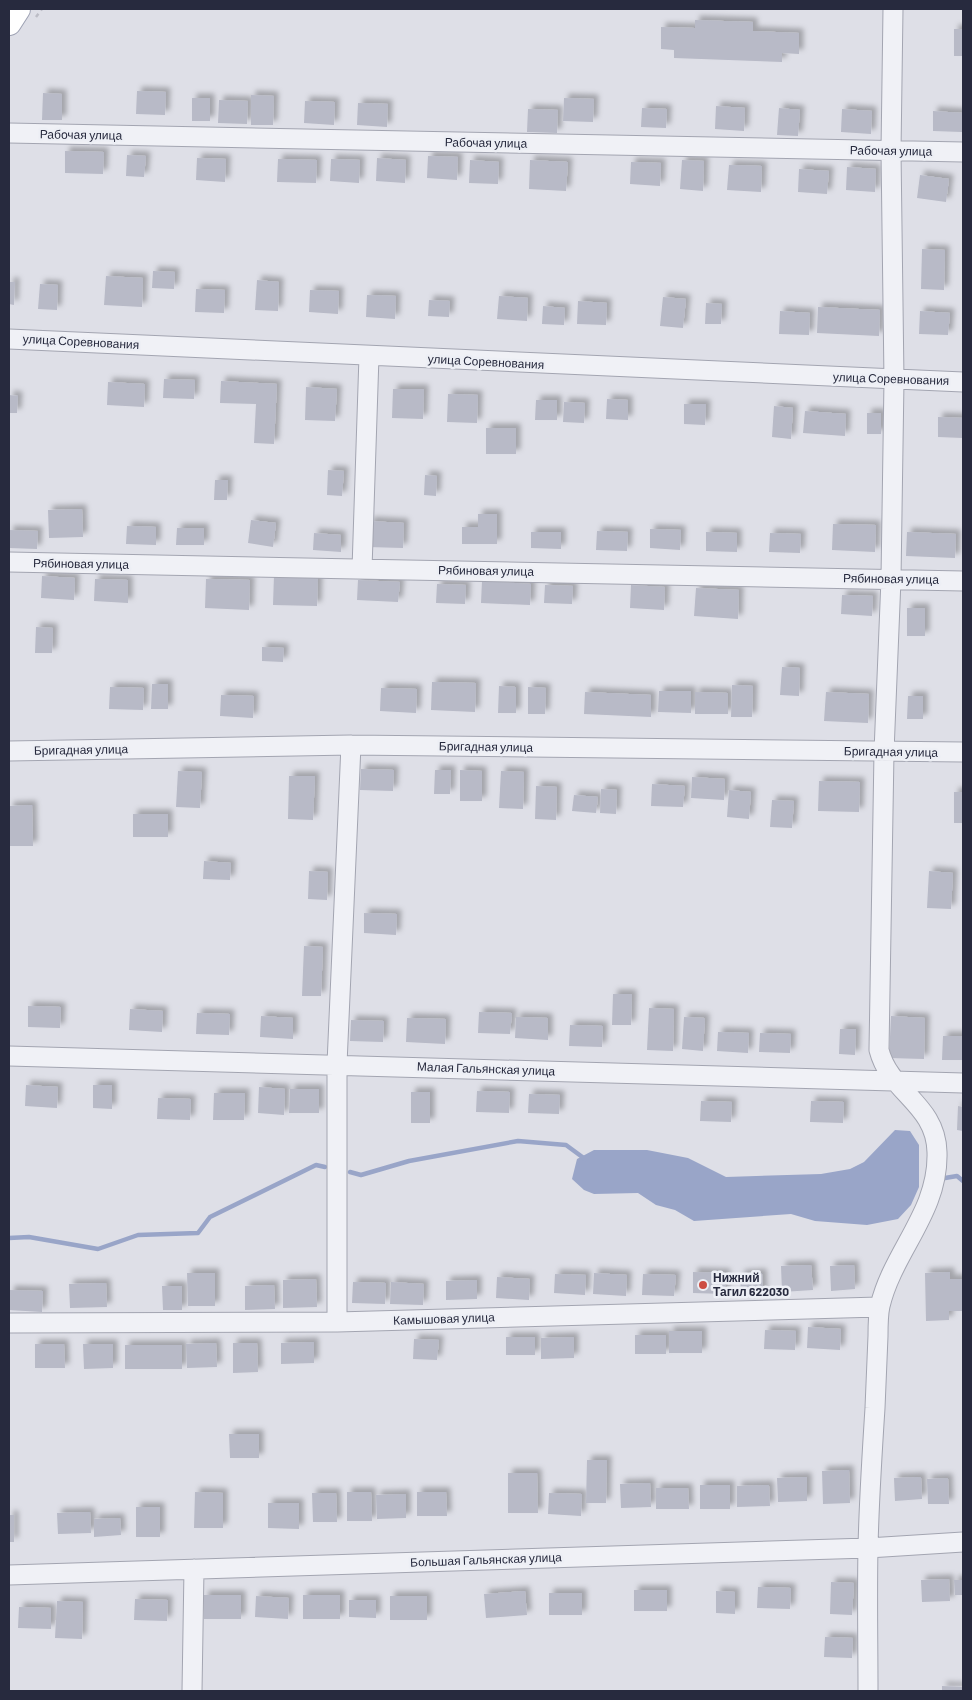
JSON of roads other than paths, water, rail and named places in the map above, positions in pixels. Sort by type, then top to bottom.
[{"type":"main road","points":[[9,23],[18,9]]},
{"type":"street","points":[[868,1691],[868,1548],[879,1307],[899,1256],[916,1230],[928,1206],[934,1186],[937,1152],[935,1137],[928,1120],[915,1101],[894,1081],[882,1063],[879,1050],[884,752],[891,579],[894,380],[891,151],[893,9]]},
{"type":"street","name":"Рабочая улица","points":[[9,133],[963,152]]},
{"type":"street","name":"улица Соревнования","points":[[9,339],[963,382]]},
{"type":"street","points":[[362,569],[369,356]]},
{"type":"street","name":"Рябиновая улица","points":[[9,562],[963,581]]},
{"type":"street","points":[[337,1322],[337,1064],[351,745]]},
{"type":"street","name":"Бригадная улица","points":[[9,752],[351,745],[963,752]]},
{"type":"street","name":"Малая Гальянская улица","points":[[9,1056],[963,1083]]},
{"type":"street","name":"Камышовая улица","points":[[9,1323],[337,1322],[879,1307]]},
{"type":"street","name":"Большая Гальянская улица","points":[[9,1574],[868,1548],[963,1542]]},
{"type":"street","points":[[192,1691],[194,1569]]},
{"type":"water","points":[[895,1130],[910,1131],[919,1145],[919,1187],[911,1205],[898,1219],[867,1225],[815,1221],[791,1214],[694,1221],[675,1210],[656,1205],[638,1193],[594,1194],[584,1190],[572,1179],[577,1159],[594,1150],[647,1150],[688,1158],[726,1177],[821,1174],[850,1169],[864,1162]]},
{"type":"waterway","points":[[350,1172],[361,1175],[409,1161],[518,1141],[566,1145],[585,1159]]},
{"type":"waterway","points":[[9,1238],[29,1237],[98,1249],[138,1235],[198,1233],[210,1217],[316,1165],[325,1167]]},
{"type":"waterway","points":[[945,1178],[957,1176],[963,1181]]},
{"type":"place","name":"Нижний Тагил 622030","points":[[703,1285]]}]
